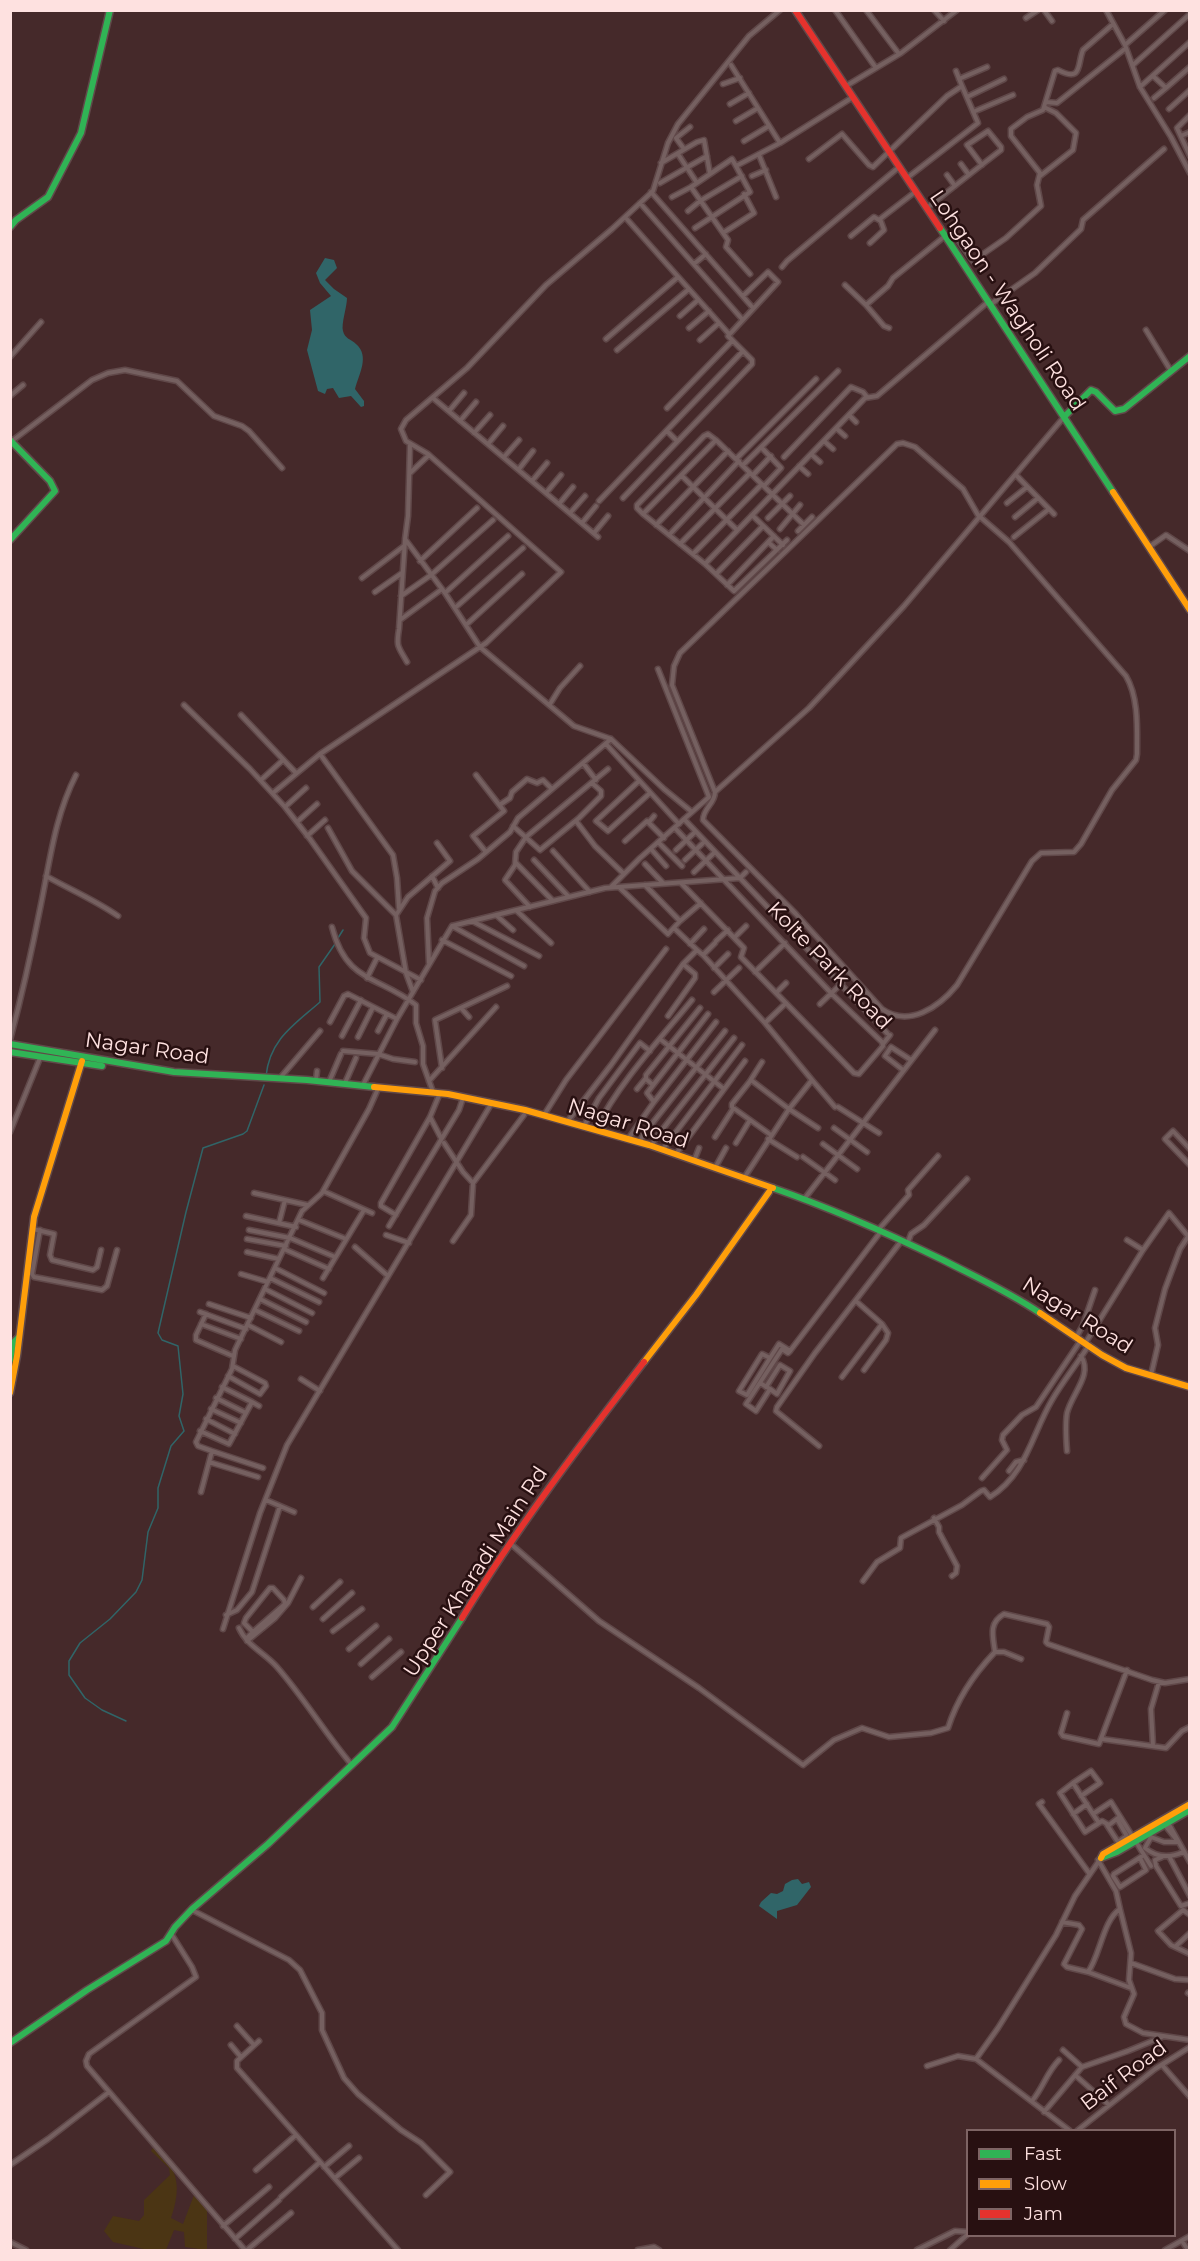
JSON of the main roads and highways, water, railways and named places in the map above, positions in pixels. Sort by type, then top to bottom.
[{"type":"main road","points":[[10,227],[48,197],[81,133],[110,10]]},
{"type":"main road","name":"Lohgaon - Wagholi Road","points":[[795,10],[1190,610]]},
{"type":"main road","points":[[1064,417],[1091,390],[1115,411],[1120,411],[1190,356]]},
{"type":"main road","points":[[10,540],[47,502],[54,491],[50,481],[11,440]]},
{"type":"main road","name":"Nagar Road","points":[[10,1042],[82,1060],[174,1076],[438,1095],[652,1146],[805,1199],[879,1232],[1010,1298],[1126,1368],[1190,1389]]},
{"type":"main road","name":"Nagar Road","points":[[10,1052],[174,1072],[280,1078],[362,1086],[501,1104],[543,1115],[623,1139],[908,1243],[1012,1294],[1125,1372],[1190,1389]]},
{"type":"main road","points":[[10,1360],[36,1229],[35,1215],[82,1060]]},
{"type":"main road","name":"Upper Kharadi Main Rd","points":[[10,2043],[93,1985],[166,1941],[172,1935],[175,1927],[192,1910],[268,1844],[398,1719],[487,1577],[586,1437],[696,1295],[770,1192]]},
{"type":"main road","points":[[11,1390],[15,1342]]},
{"type":"main road","points":[[1099,1859],[1105,1858],[1190,1804]]},
{"type":"main road","points":[[1164,1821],[1190,1810]]},
{"type":"water","points":[[325,258],[334,260],[337,268],[325,280],[347,298],[343,324],[344,334],[356,344],[362,354],[362,365],[355,389],[364,401],[364,406],[361,407],[351,396],[339,398],[333,388],[327,389],[325,394],[318,391],[307,350],[312,330],[310,310],[331,296],[320,283],[316,273]]},
{"type":"water","points":[[798,1879],[802,1884],[809,1882],[811,1887],[797,1905],[777,1911],[777,1919],[759,1906],[771,1893],[777,1894],[783,1891],[785,1884]]},
{"type":"waterway","points":[[338,938],[343,930]]},
{"type":"waterway","points":[[266,1076],[268,1063],[278,1042],[320,1002],[319,967],[335,944]]},
{"type":"waterway","points":[[126,1721],[102,1710],[85,1698],[69,1675],[69,1661],[80,1643],[110,1619],[136,1592],[142,1580],[148,1532],[158,1508],[158,1488],[171,1446],[184,1431],[179,1416],[183,1394],[178,1346],[162,1340],[158,1333],[186,1212],[203,1148],[247,1131],[264,1085]]}]
